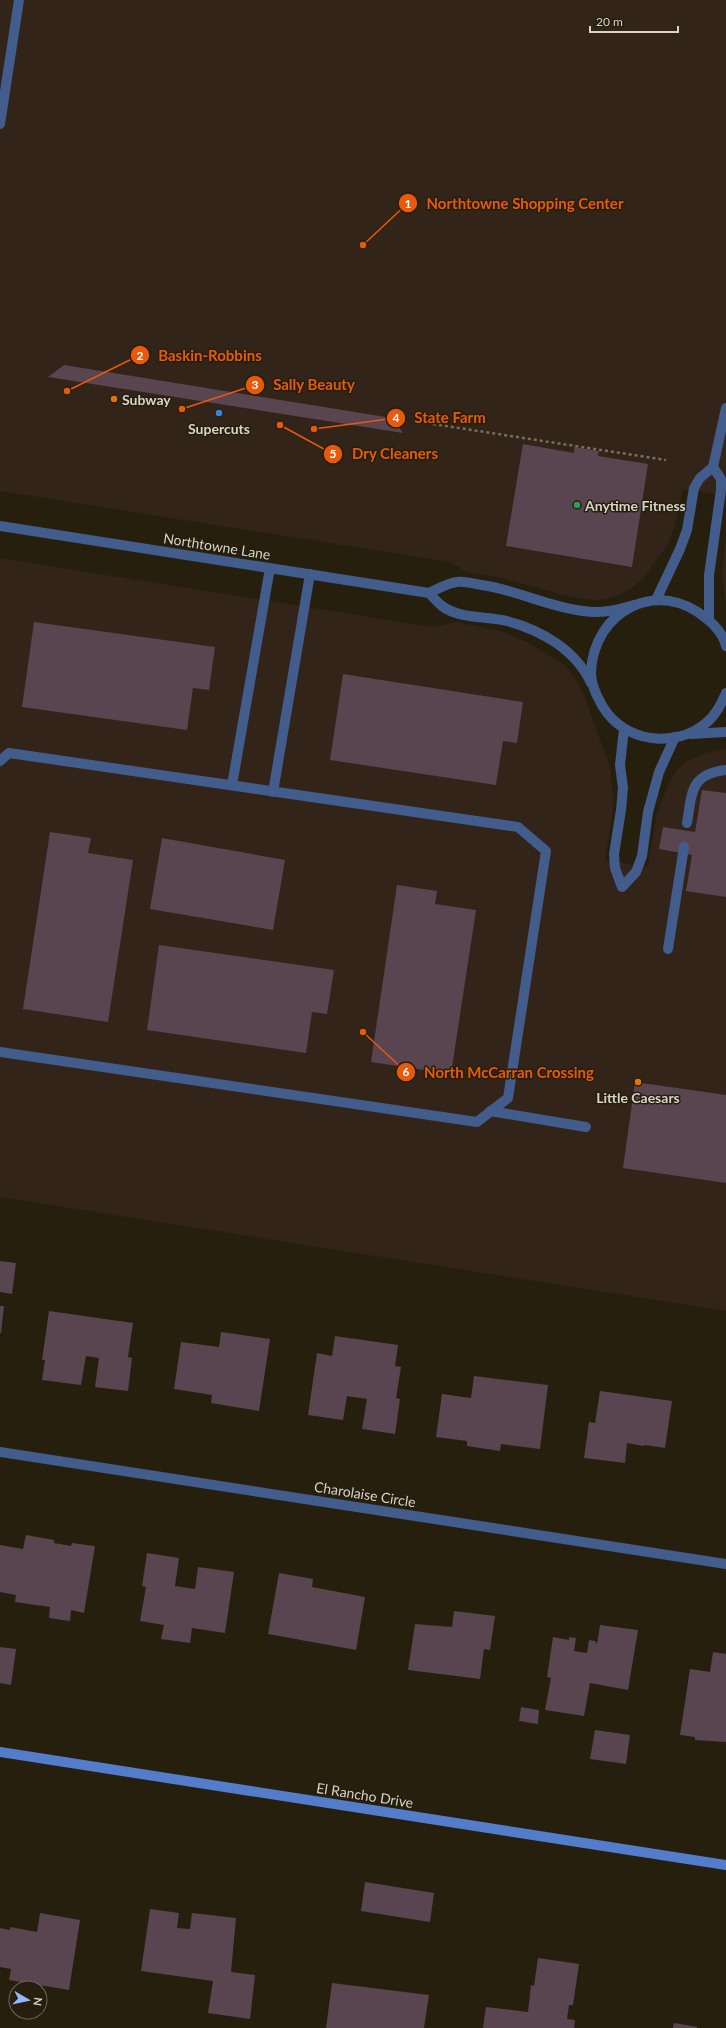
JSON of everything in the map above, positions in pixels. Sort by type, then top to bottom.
[{"type":"main road","name":"El Rancho Drive","points":[[0,1752],[726,1865]]},
{"type":"street","points":[[0,124],[19,0]]},
{"type":"street","points":[[656,600],[680,549],[687,530],[694,488],[700,478],[713,467],[726,408]]},
{"type":"street","points":[[709,620],[709,575],[721,490],[721,479],[713,467]]},
{"type":"street","name":"Northtowne Lane","points":[[0,526],[429,593]]},
{"type":"street","points":[[232,785],[270,568]]},
{"type":"street","points":[[273,792],[310,574]]},
{"type":"street","points":[[726,644],[714,624],[697,610],[677,602],[656,600],[614,610],[584,611],[559,607],[513,591],[468,583],[457,582],[446,585],[429,593],[442,606],[452,612],[507,621],[525,627],[546,637],[563,648],[575,658],[586,672],[596,696],[608,715],[624,729],[645,738],[666,740],[687,734],[726,732]]},
{"type":"street","points":[[596,696],[591,675],[593,653],[602,633],[616,616],[634,605]]},
{"type":"street","points":[[687,734],[706,723],[720,706],[726,693]]},
{"type":"street","points":[[624,729],[620,765],[623,788],[614,854],[615,868],[622,887],[636,872],[642,856],[648,812],[659,772],[675,737]]},
{"type":"street","points":[[0,761],[9,753],[518,827],[546,851],[508,1098],[477,1122],[0,1052]]},
{"type":"street","points":[[687,823],[693,790],[699,780],[711,773],[726,770]]},
{"type":"street","points":[[668,949],[684,847]]},
{"type":"street","points":[[490,1111],[586,1127]]},
{"type":"street","name":"Charolaise Circle","points":[[0,1452],[726,1564]]},
{"type":"path","points":[[433,424],[666,460]]},
{"type":"shaded area","points":[[0,0],[726,0],[726,496],[683,489],[675,525],[668,544],[642,580],[617,596],[593,600],[575,598],[498,577],[466,572],[450,562],[0,491]]},
{"type":"shaded area","points":[[726,535],[726,608],[722,572]]},
{"type":"shaded area","points":[[0,558],[432,627],[457,622],[500,631],[527,642],[565,665],[575,678],[583,692],[610,767],[613,810],[605,860],[648,867],[656,816],[669,783],[677,770],[688,761],[705,753],[726,749],[726,1311],[0,1197]]},
{"type":"building","points":[[64,365],[392,418],[403,433],[48,377]]},
{"type":"building","name":"Anytime Fitness","points":[[523,444],[574,453],[574,447],[599,451],[598,456],[648,464],[632,567],[506,546]]},
{"type":"building","points":[[34,622],[215,647],[209,690],[193,688],[187,730],[22,707]]},
{"type":"building","points":[[343,674],[523,702],[517,743],[503,741],[496,785],[330,760]]},
{"type":"building","points":[[702,790],[726,793],[726,897],[686,891],[692,855],[659,849],[663,827],[695,832]]},
{"type":"building","points":[[50,832],[91,838],[88,853],[133,860],[108,1022],[23,1009]]},
{"type":"building","points":[[162,838],[285,860],[273,930],[150,909]]},
{"type":"building","points":[[397,885],[437,891],[435,904],[476,910],[451,1074],[371,1062]]},
{"type":"building","points":[[159,945],[334,970],[327,1014],[312,1012],[306,1053],[147,1030]]},
{"type":"building","points":[[635,1082],[726,1095],[726,1183],[623,1168]]},
{"type":"building","points":[[0,1261],[16,1263],[12,1294],[0,1292]]},
{"type":"building","points":[[0,1306],[4,1306],[1,1333],[0,1333]]},
{"type":"building","points":[[49,1311],[133,1323],[128,1357],[132,1358],[128,1391],[95,1387],[99,1358],[86,1356],[81,1385],[42,1380],[45,1360],[42,1360]]},
{"type":"building","points":[[221,1332],[270,1339],[259,1411],[211,1403],[212,1395],[174,1389],[181,1342],[219,1347]]},
{"type":"building","points":[[335,1336],[398,1345],[395,1366],[401,1367],[396,1398],[400,1399],[395,1434],[362,1429],[367,1399],[347,1396],[343,1420],[308,1415],[317,1353],[332,1356]]},
{"type":"building","points":[[474,1376],[548,1385],[540,1449],[501,1444],[500,1451],[467,1446],[467,1441],[436,1437],[442,1394],[471,1398]]},
{"type":"building","points":[[600,1391],[672,1401],[665,1448],[627,1443],[625,1463],[584,1458],[589,1422],[595,1423]]},
{"type":"building","points":[[26,1535],[54,1540],[54,1543],[71,1546],[72,1543],[95,1546],[84,1613],[71,1610],[70,1621],[49,1618],[50,1607],[15,1602],[16,1595],[0,1592],[0,1545],[23,1549]]},
{"type":"building","points":[[147,1553],[179,1558],[175,1586],[195,1589],[198,1567],[234,1572],[225,1633],[192,1628],[190,1643],[161,1639],[164,1625],[140,1621],[146,1587],[142,1586]]},
{"type":"building","points":[[279,1573],[313,1579],[312,1587],[365,1597],[356,1650],[268,1634]]},
{"type":"building","points":[[454,1611],[495,1616],[490,1650],[484,1649],[480,1679],[408,1670],[415,1624],[452,1627]]},
{"type":"building","points":[[600,1625],[638,1630],[628,1690],[590,1683],[584,1716],[545,1710],[551,1678],[547,1677],[553,1637],[569,1640],[569,1637],[576,1638],[574,1651],[587,1653],[589,1640],[595,1641],[597,1644]]},
{"type":"building","points":[[0,1647],[16,1649],[11,1685],[0,1683]]},
{"type":"building","points":[[713,1652],[726,1654],[726,1742],[695,1740],[695,1737],[680,1735],[690,1669],[710,1672]]},
{"type":"building","points":[[521,1707],[539,1710],[538,1724],[519,1721]]},
{"type":"building","points":[[595,1730],[630,1735],[626,1764],[590,1759]]},
{"type":"building","points":[[365,1882],[434,1893],[430,1922],[361,1911]]},
{"type":"building","points":[[150,1909],[179,1913],[177,1928],[190,1929],[192,1913],[236,1918],[231,1972],[255,1975],[250,2019],[208,2013],[213,1981],[141,1971]]},
{"type":"building","points":[[40,1913],[80,1920],[69,1990],[48,1986],[48,1980],[9,1980],[11,1969],[0,1967],[0,1928],[10,1930],[10,1927],[37,1932]]},
{"type":"building","points":[[538,1958],[579,1964],[573,2005],[569,2005],[567,2019],[575,2020],[574,2028],[483,2028],[486,2007],[528,2012],[531,1985],[534,1986]]},
{"type":"building","points":[[332,1983],[429,1995],[424,2028],[326,2028]]},
{"type":"building","points":[[674,2023],[697,2027],[697,2028],[673,2028]]},
{"type":"place","name":"Northtowne Shopping Center","points":[[363,245]]},
{"type":"place","name":"Baskin-Robbins","points":[[67,391]]},
{"type":"place","name":"Subway","points":[[114,399]]},
{"type":"place","name":"Sally Beauty","points":[[182,409]]},
{"type":"place","name":"Supercuts","points":[[219,413]]},
{"type":"place","name":"Dry Cleaners","points":[[280,425]]},
{"type":"place","name":"State Farm","points":[[314,429]]},
{"type":"place","name":"Anytime Fitness","points":[[577,505]]},
{"type":"place","name":"North McCarran Crossing","points":[[363,1032]]},
{"type":"place","name":"Little Caesars","points":[[638,1082]]}]
